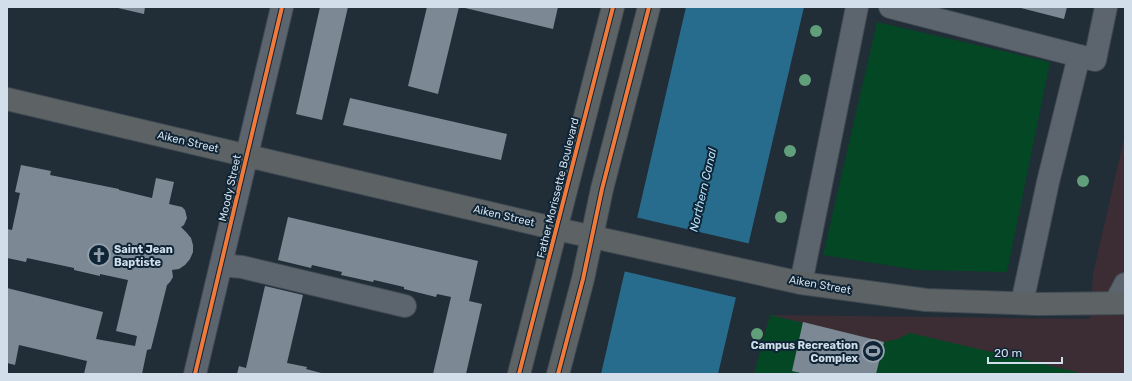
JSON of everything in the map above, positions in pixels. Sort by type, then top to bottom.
[{"type":"main road","name":"Father Morissette Boulevard","points":[[519,374],[613,7]]},
{"type":"main road","points":[[558,374],[582,279],[602,189],[649,7]]},
{"type":"main road","name":"Aiken Street","points":[[7,99],[557,229],[801,283],[926,300],[1022,303],[1122,297]]},
{"type":"street","name":"Moody Street","points":[[195,374],[282,7]]},
{"type":"street","points":[[801,283],[857,7]]},
{"type":"street","points":[[890,7],[1095,60],[1106,7]]},
{"type":"street","points":[[1022,303],[1048,182],[1079,56]]},
{"type":"street","points":[[221,265],[242,267],[405,306]]},
{"type":"shaded area","points":[[1125,134],[1125,374],[754,374],[770,315],[1090,319],[1093,274]]},
{"type":"green space","points":[[877,22],[1050,62],[1007,272],[917,270],[823,255]]},
{"type":"green space","name":"Campus Recreation Complex","points":[[770,315],[884,342],[898,339],[910,333],[1085,374],[754,374]]},
{"type":"water","name":"Northern Canal","points":[[686,7],[804,7],[718,374],[601,374]]},
{"type":"pier","points":[[635,217],[751,244],[738,298],[623,271]]},
{"type":"building","points":[[145,7],[144,14],[118,8]]},
{"type":"building","points":[[320,7],[348,7],[322,120],[296,114]]},
{"type":"building","points":[[427,7],[459,7],[438,94],[408,86]]},
{"type":"building","points":[[461,7],[558,7],[553,29]]},
{"type":"building","points":[[1017,7],[1067,7],[1064,19]]},
{"type":"building","points":[[350,98],[507,134],[501,160],[343,125]]},
{"type":"building","name":"Saint Jean Baptiste","points":[[21,165],[51,171],[50,175],[119,189],[152,198],[156,178],[174,182],[169,204],[182,207],[185,210],[187,218],[184,225],[181,227],[191,238],[193,252],[185,265],[179,269],[172,270],[173,277],[167,285],[151,349],[147,350],[142,374],[84,374],[87,361],[19,345],[15,365],[7,363],[7,288],[103,312],[96,339],[135,346],[137,336],[116,331],[128,280],[100,274],[100,276],[74,270],[74,268],[27,258],[26,262],[7,258],[7,229],[12,230],[20,193],[15,192]]},
{"type":"building","points":[[288,217],[478,261],[469,301],[482,304],[466,374],[433,374],[451,297],[437,294],[436,297],[374,280],[373,282],[341,275],[342,272],[312,265],[311,268],[278,260]]},
{"type":"building","points":[[265,286],[303,295],[287,363],[307,367],[306,369],[325,374],[237,374],[239,366],[246,368]]},
{"type":"building","points":[[803,322],[884,342],[876,374],[805,374],[792,371]]},
{"type":"cycle path","points":[[195,374],[282,7]]},
{"type":"cycle path","points":[[519,374],[613,7]]},
{"type":"cycle path","points":[[558,374],[583,279],[602,189],[649,7]]},
{"type":"place","name":"Saint Jean Baptiste","points":[[99,255]]},
{"type":"place","name":"Campus Recreation Complex","points":[[873,351]]}]
